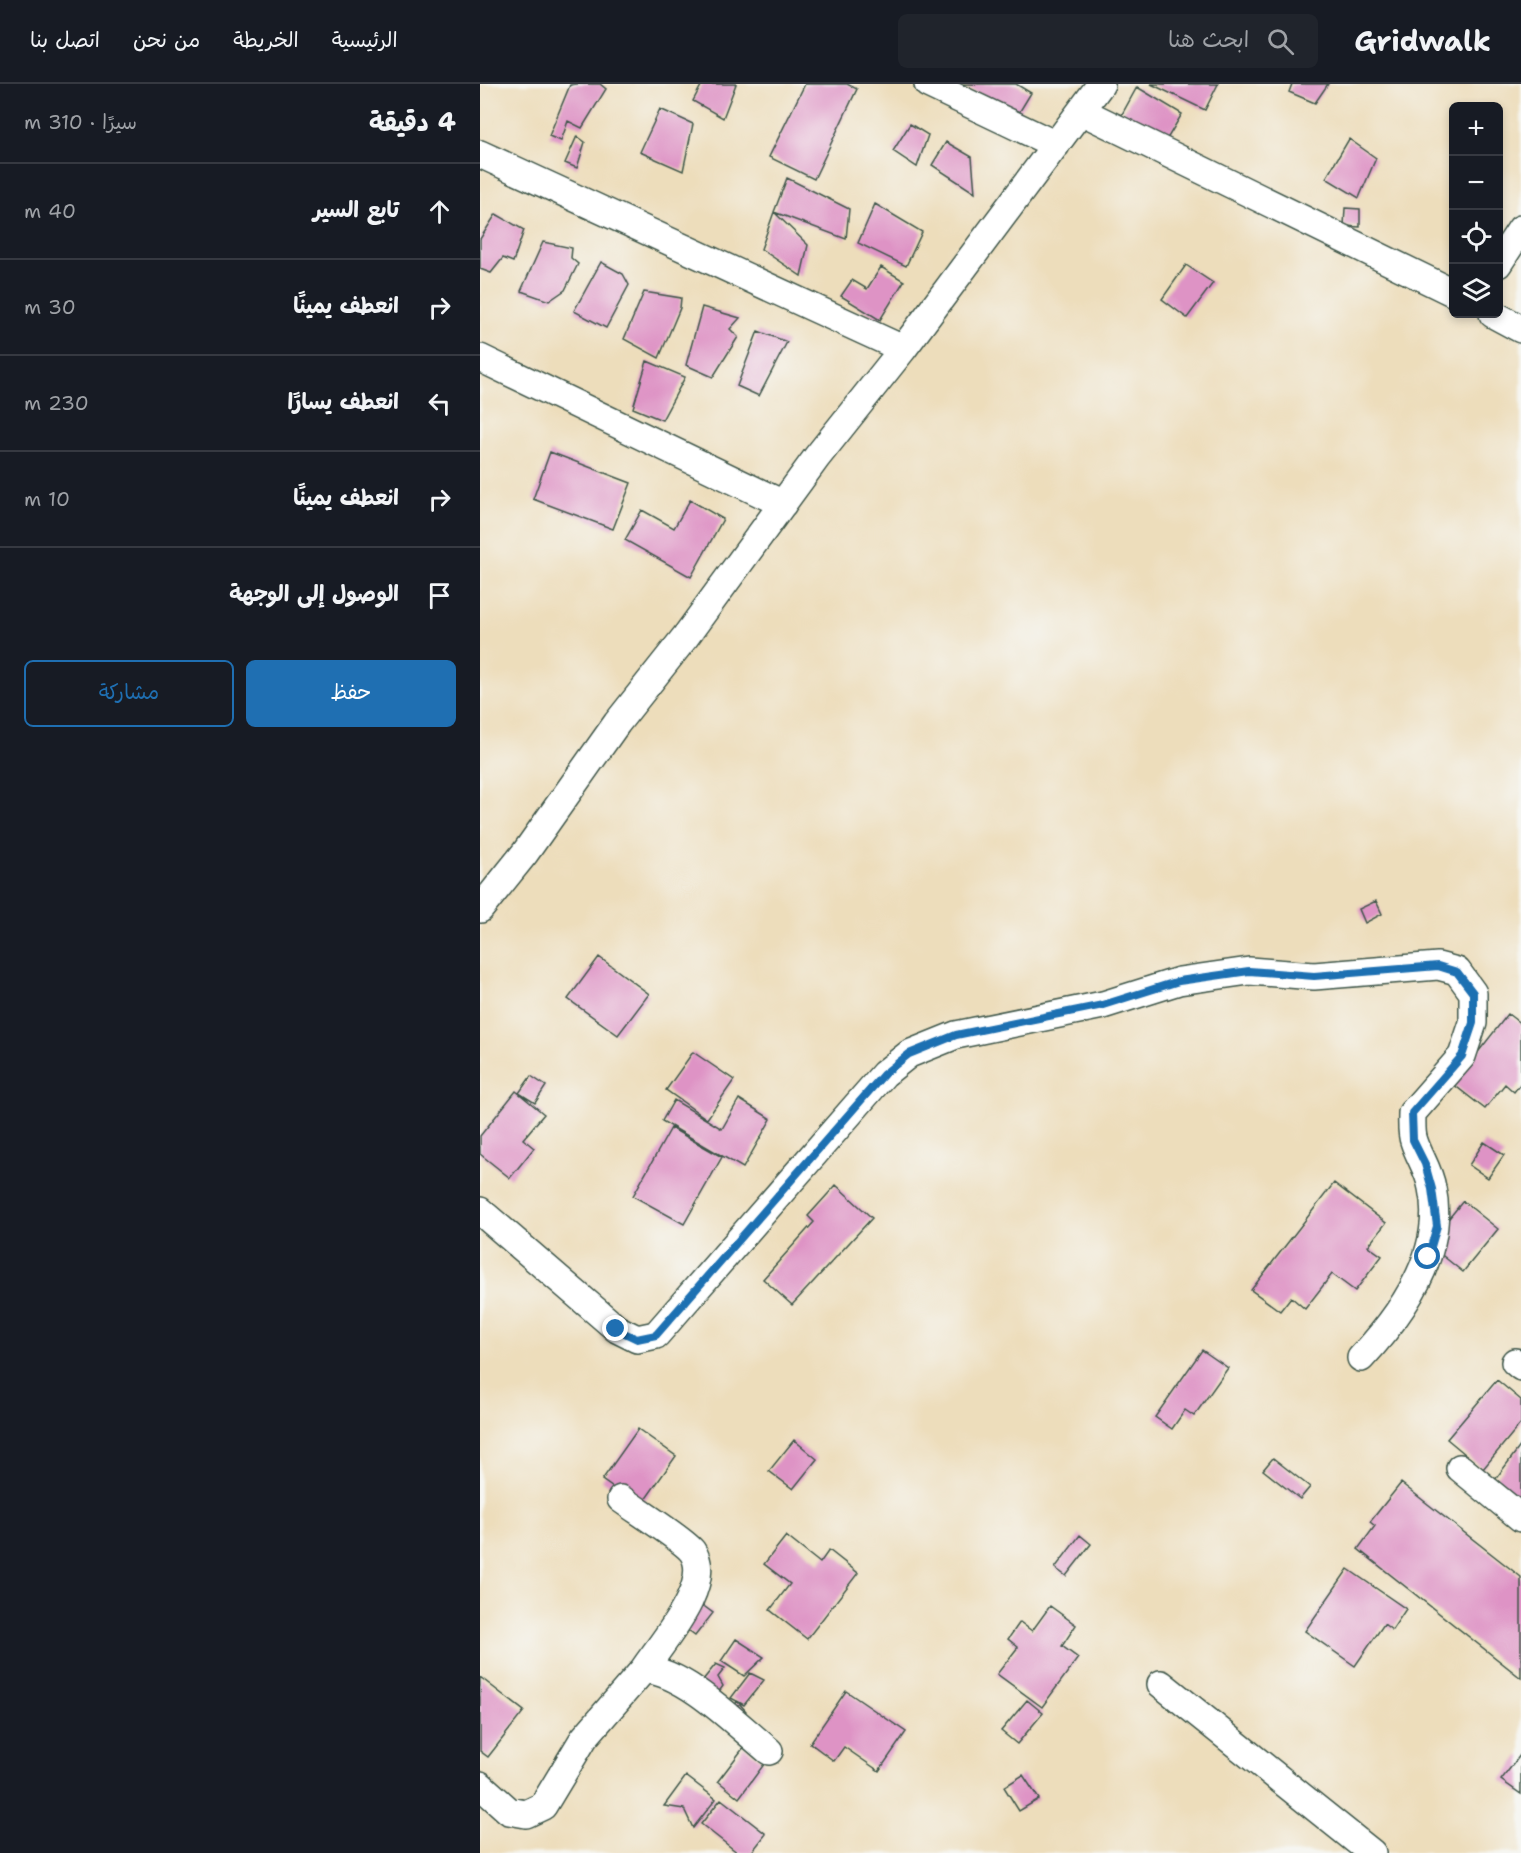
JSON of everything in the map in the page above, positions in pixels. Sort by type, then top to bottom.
[{"type":"street","points":[[928,84],[1056,145]]},
{"type":"street","points":[[480,909],[817,457],[903,349],[1101,84]]},
{"type":"street","points":[[1081,111],[1449,291]]},
{"type":"street","points":[[480,154],[903,349]]},
{"type":"street","points":[[1503,256],[1521,229]]},
{"type":"street","points":[[1501,318],[1521,328]]},
{"type":"street","points":[[480,358],[783,504]]},
{"type":"street","points":[[480,1211],[616,1329],[637,1339],[656,1335],[884,1074],[909,1054],[956,1035],[1103,1005],[1179,981],[1249,971],[1314,976],[1438,966],[1457,972],[1473,993],[1473,1023],[1462,1056],[1412,1113],[1413,1140],[1425,1164],[1432,1189],[1437,1226],[1428,1257],[1390,1326],[1361,1358]]},
{"type":"street","points":[[1460,1468],[1521,1518]]},
{"type":"street","points":[[480,1785],[509,1810],[526,1814],[543,1806],[584,1738],[644,1669],[693,1595],[698,1579],[697,1565],[691,1551],[621,1499]]},
{"type":"street","points":[[644,1669],[659,1670],[680,1679],[769,1751]]},
{"type":"street","points":[[1161,1684],[1206,1717],[1372,1853]]},
{"type":"building","points":[[600,84],[606,89],[582,128],[568,121],[561,141],[549,136],[570,85]]},
{"type":"building","points":[[702,84],[736,84],[723,118],[693,101]]},
{"type":"building","points":[[805,84],[847,84],[857,89],[814,179],[769,157]]},
{"type":"building","points":[[961,84],[1016,84],[1031,93],[1017,116]]},
{"type":"building","points":[[1151,84],[1218,84],[1205,110]]},
{"type":"building","points":[[1292,84],[1328,84],[1315,103],[1289,92]]},
{"type":"building","points":[[1137,87],[1182,114],[1164,144],[1120,118]]},
{"type":"building","points":[[660,109],[693,124],[683,171],[640,152]]},
{"type":"building","points":[[910,124],[928,135],[917,167],[893,151]]},
{"type":"building","points":[[577,136],[585,142],[577,168],[565,163]]},
{"type":"building","points":[[1349,139],[1376,158],[1359,198],[1326,178]]},
{"type":"building","points":[[946,142],[972,157],[975,193],[932,165]]},
{"type":"building","points":[[787,178],[849,209],[846,239],[774,212]]},
{"type":"building","points":[[875,204],[922,232],[906,266],[858,243]]},
{"type":"building","points":[[1345,208],[1360,209],[1360,227],[1344,226]]},
{"type":"building","points":[[774,212],[808,245],[801,276],[761,249]]},
{"type":"building","points":[[496,214],[524,230],[513,262],[503,258],[491,273],[480,269],[480,239]]},
{"type":"building","points":[[543,242],[572,248],[571,258],[578,264],[565,290],[549,301],[521,291]]},
{"type":"building","points":[[601,262],[623,274],[629,285],[606,328],[574,311]]},
{"type":"building","points":[[1186,265],[1213,283],[1187,318],[1162,299]]},
{"type":"building","points":[[881,267],[904,281],[880,320],[841,296],[852,280],[867,289]]},
{"type":"building","points":[[644,292],[681,298],[680,308],[659,358],[624,339]]},
{"type":"building","points":[[702,307],[740,318],[730,329],[738,337],[713,377],[686,365]]},
{"type":"building","points":[[758,331],[787,342],[759,396],[737,386]]},
{"type":"building","points":[[647,361],[685,377],[662,420],[633,408]]},
{"type":"building","points":[[550,452],[631,483],[613,529],[533,499]]},
{"type":"building","points":[[690,500],[723,519],[691,577],[625,540],[642,510],[674,528]]},
{"type":"building","points":[[1376,901],[1382,914],[1365,923],[1359,909]]},
{"type":"building","points":[[599,957],[649,994],[618,1035],[568,999]]},
{"type":"building","points":[[1508,1014],[1521,1024],[1521,1083],[1514,1092],[1505,1084],[1485,1109],[1453,1084]]},
{"type":"building","points":[[693,1052],[734,1080],[707,1119],[666,1090]]},
{"type":"building","points":[[531,1076],[546,1086],[535,1103],[519,1093]]},
{"type":"building","points":[[516,1091],[544,1114],[523,1139],[534,1148],[510,1178],[480,1154],[480,1136]]},
{"type":"building","points":[[739,1099],[771,1119],[743,1168],[662,1121],[674,1100],[722,1129]]},
{"type":"building","points":[[671,1128],[722,1157],[684,1224],[633,1196]]},
{"type":"building","points":[[1484,1142],[1504,1155],[1488,1178],[1469,1165]]},
{"type":"building","points":[[1334,1183],[1386,1223],[1368,1246],[1382,1256],[1355,1291],[1332,1274],[1305,1309],[1291,1297],[1280,1311],[1251,1290]]},
{"type":"building","points":[[836,1185],[872,1218],[792,1305],[763,1279],[814,1222],[808,1216]]},
{"type":"building","points":[[1463,1201],[1498,1229],[1463,1272],[1428,1244]]},
{"type":"building","points":[[1202,1350],[1228,1368],[1194,1416],[1185,1410],[1172,1429],[1155,1417]]},
{"type":"building","points":[[1497,1380],[1521,1400],[1521,1423],[1483,1469],[1447,1439]]},
{"type":"building","points":[[638,1429],[676,1456],[640,1507],[602,1480]]},
{"type":"building","points":[[794,1440],[817,1459],[793,1489],[769,1471]]},
{"type":"building","points":[[1521,1445],[1521,1501],[1494,1481]]},
{"type":"building","points":[[1273,1458],[1310,1487],[1300,1499],[1263,1470]]},
{"type":"building","points":[[1401,1483],[1521,1577],[1521,1678],[1358,1549],[1375,1526],[1370,1522]]},
{"type":"building","points":[[1080,1535],[1091,1544],[1066,1576],[1055,1568]]},
{"type":"building","points":[[786,1536],[820,1563],[829,1550],[858,1573],[807,1639],[770,1610],[790,1584],[764,1564]]},
{"type":"building","points":[[1348,1569],[1406,1609],[1392,1630],[1384,1624],[1355,1666],[1305,1631]]},
{"type":"building","points":[[701,1604],[713,1613],[695,1636],[683,1627]]},
{"type":"building","points":[[1050,1606],[1076,1625],[1062,1646],[1078,1658],[1042,1707],[997,1674],[1018,1647],[1008,1639],[1020,1622],[1032,1631]]},
{"type":"building","points":[[736,1639],[764,1657],[744,1676],[721,1661]]},
{"type":"building","points":[[716,1664],[725,1668],[718,1677],[723,1686],[713,1700],[698,1686]]},
{"type":"building","points":[[750,1673],[764,1680],[744,1705],[731,1698]]},
{"type":"building","points":[[480,1677],[524,1711],[488,1757],[480,1751]]},
{"type":"building","points":[[846,1691],[906,1732],[879,1771],[844,1747],[834,1761],[810,1743]]},
{"type":"building","points":[[1027,1700],[1043,1713],[1017,1744],[1001,1731]]},
{"type":"building","points":[[737,1701],[746,1711],[739,1721],[731,1714]]},
{"type":"building","points":[[744,1747],[765,1763],[739,1798],[718,1781]]},
{"type":"building","points":[[1521,1754],[1521,1794],[1501,1780]]},
{"type":"building","points":[[1023,1775],[1039,1799],[1019,1811],[1004,1787]]},
{"type":"building","points":[[686,1776],[716,1799],[693,1828],[684,1809],[664,1806]]},
{"type":"building","points":[[721,1799],[766,1834],[751,1853],[738,1853],[701,1824]]},
{"type":"route","points":[[616,1329],[637,1339],[656,1335],[884,1074],[909,1054],[956,1035],[1034,1021],[1103,1005],[1179,981],[1249,971],[1314,976],[1377,973],[1438,966],[1457,972],[1473,993],[1473,1023],[1462,1056],[1412,1113],[1413,1140],[1425,1164],[1432,1189],[1437,1226],[1428,1257]]}]
